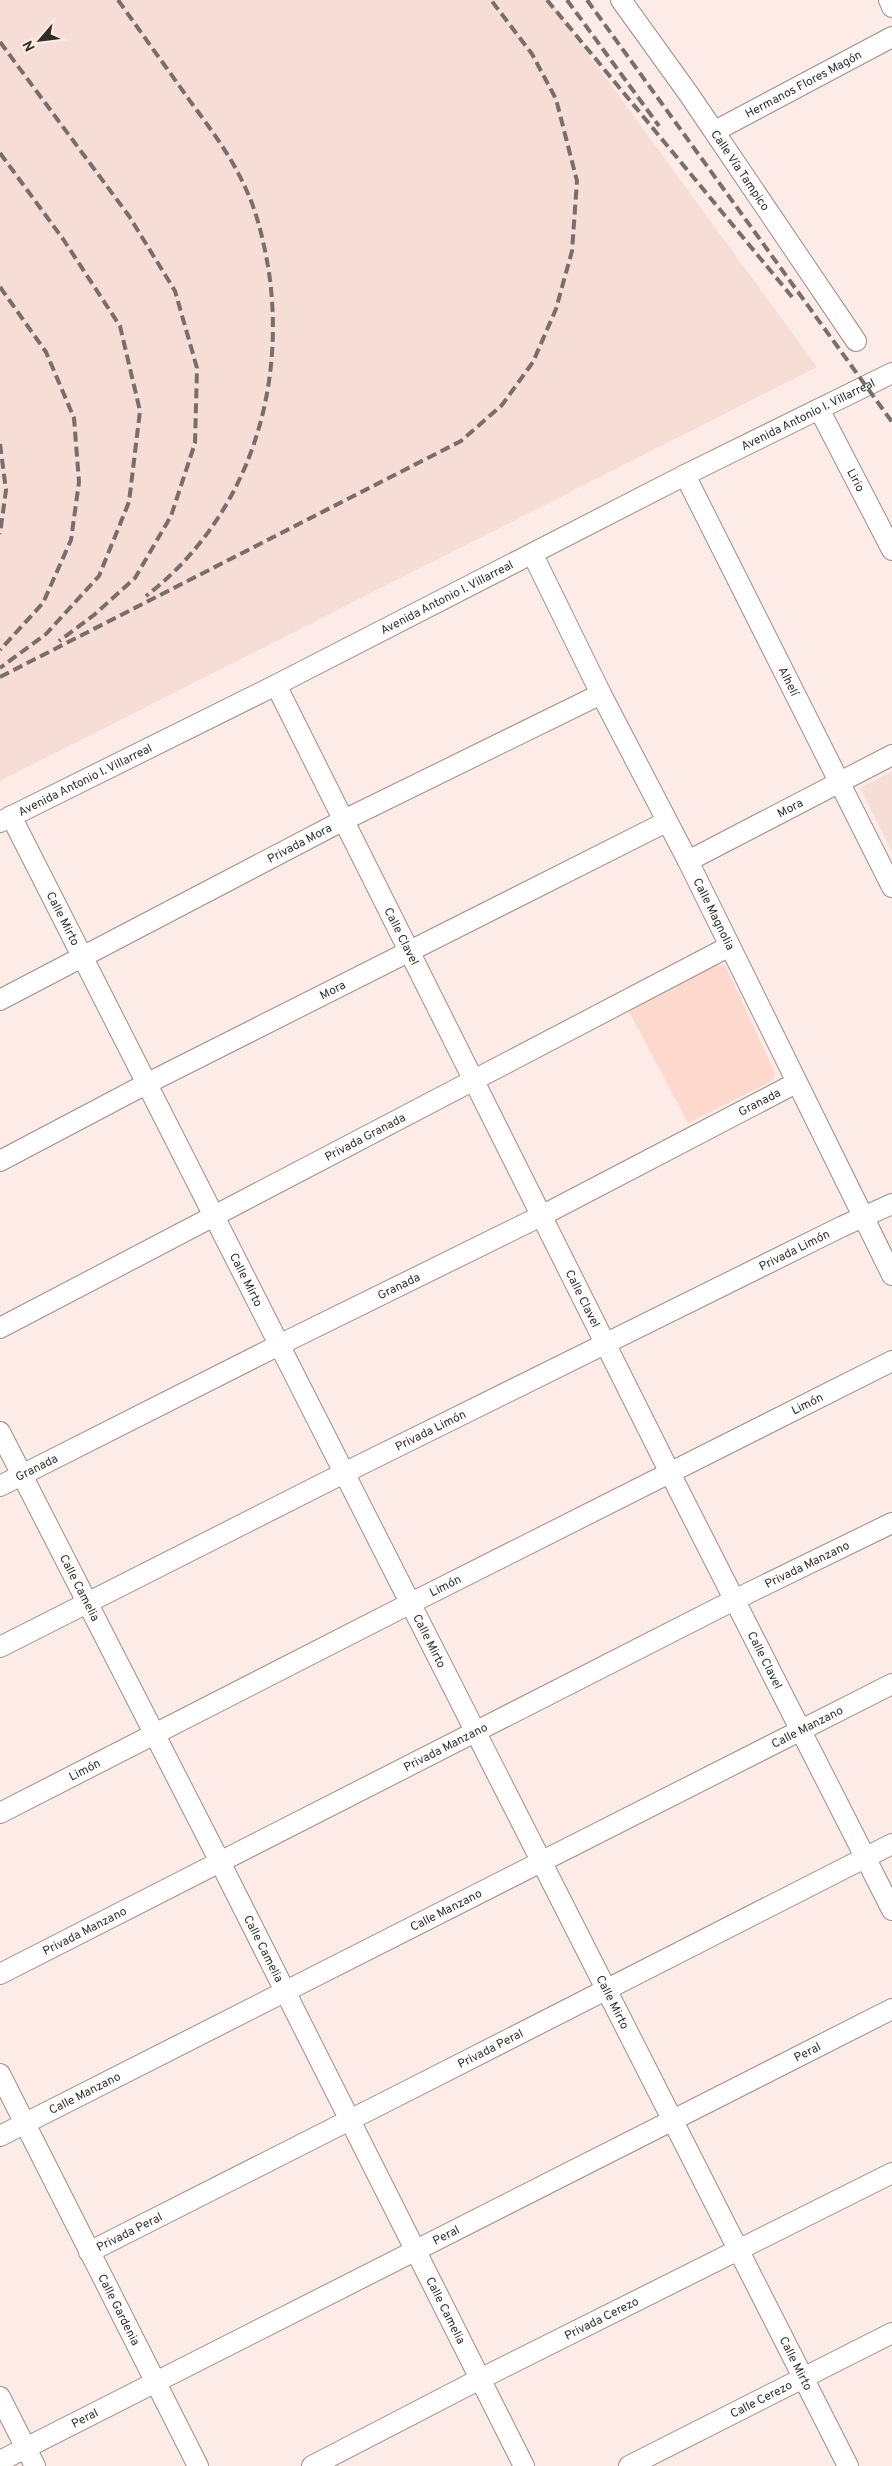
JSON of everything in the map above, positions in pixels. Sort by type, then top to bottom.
[{"type":"street","name":"Calle Vía Tampico","points":[[621,0],[715,131],[856,341]]},
{"type":"street","points":[[889,0],[892,6]]},
{"type":"street","name":"Hermanos Flores Magón","points":[[715,131],[892,37]]},
{"type":"street","name":"Avenida Antonio I. Villarreal","points":[[6,819],[533,555],[685,475],[892,373]]},
{"type":"street","name":"Lirio","points":[[819,409],[892,550]]},
{"type":"street","name":"Alhelí","points":[[685,475],[892,887]]},
{"type":"street","name":"Calle Magnolia","points":[[533,555],[666,822],[688,861],[892,1275]]},
{"type":"street","name":"Calle Clavel","points":[[276,685],[342,821],[543,1215],[670,1473],[892,1910]]},
{"type":"street","name":"Privada Mora","points":[[0,1000],[342,821],[602,694]]},
{"type":"street","name":"Mora","points":[[688,861],[892,754]]},
{"type":"street","name":"Calle Mirto","points":[[6,819],[82,957],[848,2466]]},
{"type":"street","name":"Mora","points":[[0,1161],[408,950],[666,822]]},
{"type":"street","name":"Privada Granada","points":[[0,1328],[730,946]]},
{"type":"street","name":"Granada","points":[[0,1486],[279,1345],[543,1215],[796,1083]]},
{"type":"street","name":"Privada Limón","points":[[0,1647],[344,1473],[892,1204]]},
{"type":"street","name":"Limón","points":[[0,1813],[409,1604],[892,1361]]},
{"type":"street","name":"Calle Camelia","points":[[0,1432],[220,1862],[349,2123],[416,2251],[524,2466]]},
{"type":"street","name":"Privada Manzano","points":[[0,1974],[734,1600],[892,1523]]},
{"type":"street","name":"Calle Manzano","points":[[0,2136],[801,1732],[892,1684]]},
{"type":"street","name":"Privada Peral","points":[[89,2252],[349,2123],[607,1988],[892,1844]]},
{"type":"street","name":"Peral","points":[[0,2461],[892,2009]]},
{"type":"street","name":"Calle Gardenia","points":[[0,2074],[198,2466]]},
{"type":"street","name":"Privada Cerezo","points":[[312,2466],[480,2379],[740,2251],[892,2173]]},
{"type":"street","name":"Calle Cerezo","points":[[629,2466],[892,2334]]},
{"type":"street","points":[[0,2397],[35,2466]]},
{"type":"shaded area","points":[[0,0],[549,0],[817,367],[0,781]]},
{"type":"shaded area","points":[[892,772],[892,852],[860,788]]},
{"type":"shaded area","points":[[716,965],[725,965],[775,1073],[772,1081],[688,1123],[628,1009]]},
{"type":"railway","points":[[118,0],[227,153],[249,196],[262,236],[268,266],[273,313],[272,359],[265,404],[252,448],[234,490],[210,529],[181,565],[146,596]]},
{"type":"railway","points":[[0,677],[461,441],[502,405],[533,362],[556,309],[572,251],[577,181],[556,99],[532,54],[491,0]]},
{"type":"railway","points":[[547,0],[793,298]]},
{"type":"railway","points":[[567,0],[659,126]]},
{"type":"railway","points":[[587,0],[892,422]]},
{"type":"railway","points":[[0,42],[129,216],[175,291],[197,368],[195,443],[171,516],[135,578],[94,615],[59,641]]},
{"type":"railway","points":[[0,153],[63,239],[120,326],[140,411],[129,502],[99,576],[46,634],[0,668]]},
{"type":"railway","points":[[0,287],[46,352],[74,418],[79,482],[71,540],[43,603],[0,650]]},
{"type":"railway","points":[[0,444],[6,490],[0,534]]}]
